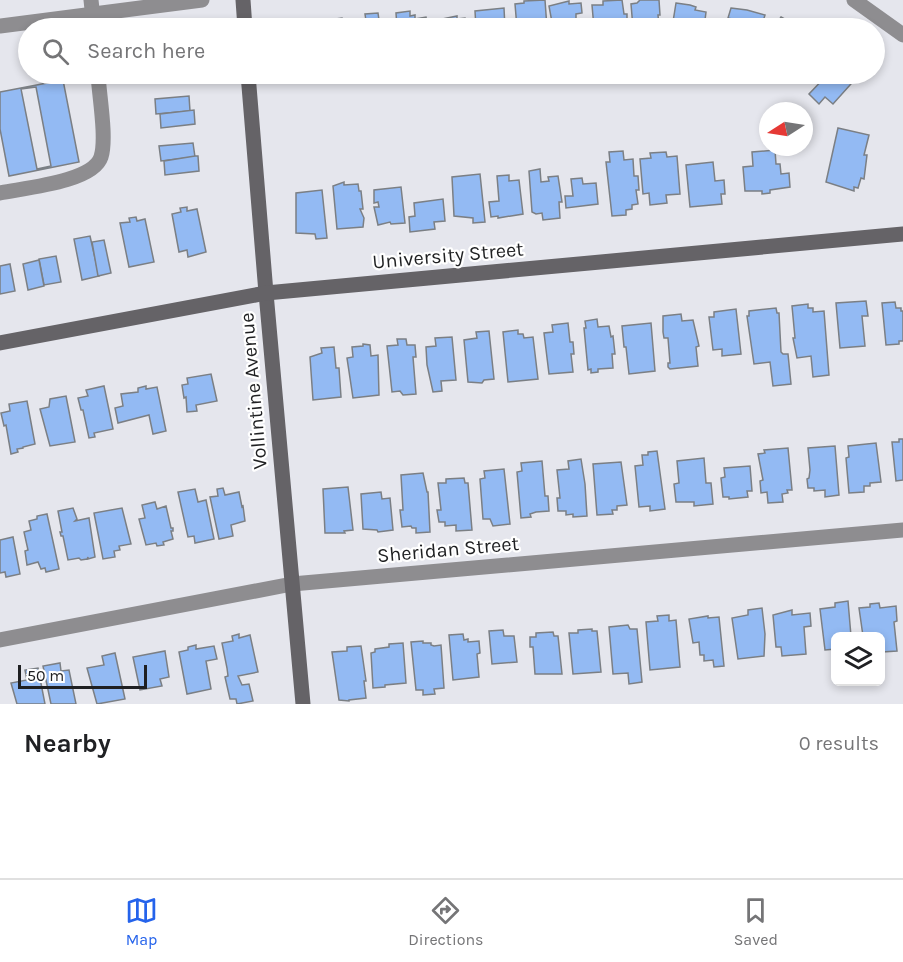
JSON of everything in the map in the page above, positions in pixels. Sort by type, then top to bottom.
[{"type":"street","points":[[61,18],[202,0]]},
{"type":"street","points":[[243,0],[244,18]]},
{"type":"street","points":[[854,0],[878,18]]},
{"type":"street","points":[[885,23],[903,36]]},
{"type":"street","points":[[0,26],[18,24]]},
{"type":"street","points":[[0,193],[80,176],[95,167],[101,157],[103,138],[99,84]]},
{"type":"street","name":"Vollintine Avenue","points":[[249,84],[303,704]]},
{"type":"street","name":"University Street","points":[[0,343],[266,293],[903,234]]},
{"type":"street","name":"Sheridan Street","points":[[0,640],[292,584],[903,530]]},
{"type":"building","points":[[545,0],[546,18],[516,18],[515,4],[524,3],[524,1]]},
{"type":"building","points":[[622,0],[624,14],[627,14],[627,18],[593,18],[592,5],[603,5],[603,1]]},
{"type":"building","points":[[640,0],[659,0],[658,18],[632,18],[631,4]]},
{"type":"building","points":[[569,1],[569,4],[581,3],[582,13],[576,14],[576,18],[551,18],[549,6]]},
{"type":"building","points":[[676,3],[690,5],[696,7],[695,10],[706,12],[705,18],[674,18]]},
{"type":"building","points":[[504,8],[504,18],[475,18],[475,11]]},
{"type":"building","points":[[731,8],[765,15],[764,18],[728,18]]},
{"type":"building","points":[[410,11],[410,16],[415,15],[415,18],[396,18],[396,13]]},
{"type":"building","points":[[378,13],[379,18],[366,18],[365,14]]},
{"type":"building","points":[[42,84],[64,84],[79,162],[9,176],[0,129],[0,92]],"holes":[[[36,87],[51,166],[37,169],[21,89]]]},
{"type":"building","points":[[818,84],[851,84],[833,104],[825,97],[819,104],[809,94]]},
{"type":"building","points":[[189,96],[190,111],[156,114],[155,99]]},
{"type":"building","points":[[194,110],[195,124],[161,128],[160,114]]},
{"type":"building","points":[[838,128],[869,135],[864,155],[867,155],[864,179],[861,178],[858,188],[854,187],[854,191],[826,182]]},
{"type":"building","points":[[193,143],[195,157],[161,161],[159,146]]},
{"type":"building","points":[[623,151],[624,160],[633,159],[634,176],[638,176],[639,190],[636,190],[638,204],[626,210],[626,215],[612,216],[606,162],[610,162],[609,152]]},
{"type":"building","points":[[759,151],[759,156],[775,156],[776,164],[780,164],[781,174],[789,173],[790,187],[770,190],[770,193],[762,194],[762,191],[745,191],[743,167],[753,166],[752,152]]},
{"type":"building","points":[[666,152],[667,157],[677,156],[680,194],[666,195],[667,203],[650,205],[649,193],[643,194],[640,159],[651,158],[650,153]]},
{"type":"building","points":[[198,156],[199,171],[165,175],[164,161]]},
{"type":"building","points":[[713,162],[715,181],[724,180],[725,194],[721,194],[722,204],[690,207],[686,165]]},
{"type":"building","points":[[540,169],[541,182],[549,181],[548,177],[558,176],[562,202],[559,202],[560,218],[543,220],[542,213],[532,212],[529,171]]},
{"type":"building","points":[[480,174],[485,222],[473,223],[473,218],[454,216],[452,177]]},
{"type":"building","points":[[509,175],[509,181],[519,180],[523,214],[491,217],[489,202],[499,201],[497,176]]},
{"type":"building","points":[[582,178],[583,184],[596,183],[598,204],[566,208],[565,196],[573,196],[571,179]]},
{"type":"building","points":[[344,182],[344,185],[358,184],[359,191],[361,191],[363,209],[360,209],[364,218],[363,227],[337,229],[333,186]]},
{"type":"building","points":[[401,187],[405,223],[391,224],[390,222],[378,225],[374,207],[379,207],[378,202],[374,203],[374,190]]},
{"type":"building","points":[[322,190],[327,238],[316,239],[315,234],[296,233],[296,193]]},
{"type":"building","points":[[443,199],[445,221],[434,222],[435,229],[410,232],[409,217],[415,216],[414,203]]},
{"type":"building","points":[[187,207],[187,211],[197,209],[206,252],[188,257],[187,250],[179,252],[172,214],[181,212],[180,208]]},
{"type":"building","points":[[136,217],[137,221],[145,219],[154,262],[129,267],[120,223],[130,222],[129,218]]},
{"type":"building","points":[[90,236],[99,276],[82,280],[74,239]]},
{"type":"building","points":[[104,240],[111,273],[98,276],[92,242]]},
{"type":"building","points":[[56,256],[61,282],[44,285],[39,259]]},
{"type":"building","points":[[39,260],[44,286],[28,290],[23,264]]},
{"type":"building","points":[[10,264],[15,291],[0,294],[0,266]]},
{"type":"building","points":[[866,301],[868,316],[862,316],[865,346],[840,348],[836,303]]},
{"type":"building","points":[[895,302],[896,308],[901,308],[903,311],[903,341],[899,341],[899,344],[886,345],[882,303]]},
{"type":"building","points":[[808,304],[808,308],[813,308],[813,312],[824,311],[829,375],[813,377],[811,356],[797,358],[793,338],[795,338],[792,306]]},
{"type":"building","points":[[776,308],[779,313],[781,352],[788,354],[791,384],[773,386],[770,362],[754,364],[747,316],[749,316],[749,311]]},
{"type":"building","points":[[736,309],[741,354],[722,356],[722,349],[713,350],[709,317],[714,317],[714,312]]},
{"type":"building","points":[[681,314],[682,321],[693,320],[699,346],[696,347],[698,366],[670,369],[668,367],[670,363],[668,338],[664,338],[663,332],[663,316]]},
{"type":"building","points":[[597,319],[598,327],[609,326],[611,337],[613,336],[615,354],[612,354],[613,368],[598,369],[598,372],[591,373],[591,369],[588,370],[584,328],[586,328],[585,321]]},
{"type":"building","points":[[568,323],[570,342],[573,342],[574,354],[571,354],[573,372],[549,374],[544,333],[553,332],[552,325]]},
{"type":"building","points":[[651,323],[655,371],[629,374],[622,326]]},
{"type":"building","points":[[518,330],[518,334],[523,334],[524,338],[533,337],[538,379],[508,382],[503,332]]},
{"type":"building","points":[[489,331],[494,379],[484,380],[482,383],[468,382],[464,340],[477,338],[476,332]]},
{"type":"building","points":[[452,337],[456,380],[441,381],[442,391],[433,392],[426,347],[436,346],[435,338]]},
{"type":"building","points":[[397,339],[406,339],[407,345],[415,345],[416,357],[413,357],[416,394],[403,395],[400,391],[392,392],[387,346],[398,345]]},
{"type":"building","points":[[363,344],[370,345],[371,356],[378,355],[379,395],[353,398],[347,358],[353,357],[352,347],[363,346]]},
{"type":"building","points":[[334,347],[336,368],[339,368],[341,397],[313,400],[310,357],[322,353],[321,348]]},
{"type":"building","points":[[211,374],[217,401],[196,405],[197,411],[187,412],[182,385],[188,384],[187,378]]},
{"type":"building","points":[[104,386],[113,429],[94,433],[95,437],[89,438],[78,398],[88,396],[86,390]]},
{"type":"building","points":[[146,386],[146,389],[157,387],[166,431],[153,434],[149,415],[118,423],[115,408],[123,406],[121,394],[138,392],[138,388]]},
{"type":"building","points":[[66,396],[75,442],[50,446],[40,409],[49,407],[50,399]]},
{"type":"building","points":[[27,401],[35,444],[17,449],[18,452],[11,454],[6,425],[4,426],[1,413],[10,411],[9,404]]},
{"type":"building","points":[[899,439],[903,439],[903,480],[896,481],[892,442],[899,442]]},
{"type":"building","points":[[876,443],[881,482],[864,486],[864,492],[849,493],[846,458],[849,457],[848,446]]},
{"type":"building","points":[[835,446],[839,495],[825,497],[825,490],[814,491],[814,488],[808,488],[807,479],[810,470],[808,448]]},
{"type":"building","points":[[788,448],[792,490],[787,490],[788,493],[782,494],[783,502],[768,503],[767,492],[761,493],[760,481],[763,480],[758,454],[765,453],[764,450]]},
{"type":"building","points":[[657,451],[665,509],[650,511],[650,506],[639,507],[635,466],[643,465],[642,455]]},
{"type":"building","points":[[704,458],[706,483],[711,483],[713,504],[694,506],[694,502],[676,502],[674,484],[679,483],[677,461]]},
{"type":"building","points":[[581,459],[587,516],[573,517],[573,514],[566,515],[566,511],[558,511],[557,498],[560,498],[557,470],[569,469],[568,461]]},
{"type":"building","points":[[542,461],[545,496],[548,496],[549,511],[536,512],[530,514],[531,517],[521,518],[517,472],[522,471],[521,463]]},
{"type":"building","points":[[621,462],[627,505],[617,506],[617,510],[612,510],[613,514],[597,515],[593,464]]},
{"type":"building","points":[[750,466],[752,491],[747,491],[748,497],[729,499],[729,497],[723,497],[721,478],[725,477],[724,468]]},
{"type":"building","points":[[504,469],[510,524],[493,526],[490,519],[483,519],[480,479],[485,478],[484,471]]},
{"type":"building","points":[[423,473],[428,492],[430,532],[416,533],[416,528],[402,527],[401,475]]},
{"type":"building","points":[[464,478],[465,483],[468,483],[472,530],[456,531],[456,525],[445,526],[445,522],[439,522],[437,510],[441,510],[438,483],[446,483],[446,479]]},
{"type":"building","points":[[348,487],[353,530],[344,531],[345,533],[325,533],[323,489]]},
{"type":"building","points":[[223,488],[225,495],[239,492],[245,521],[231,525],[233,536],[219,539],[210,497],[218,496],[217,489]]},
{"type":"building","points":[[195,489],[198,502],[206,500],[214,539],[195,543],[194,536],[188,537],[178,492]]},
{"type":"building","points":[[381,492],[382,499],[390,498],[393,530],[378,532],[363,529],[361,494]]},
{"type":"building","points":[[155,502],[157,509],[166,506],[171,528],[173,528],[171,531],[173,539],[163,542],[164,545],[157,546],[156,543],[146,545],[139,519],[145,518],[142,505]]},
{"type":"building","points":[[73,508],[77,519],[75,521],[89,518],[95,557],[68,560],[60,532],[62,532],[58,511]]},
{"type":"building","points":[[122,508],[131,544],[119,546],[120,550],[114,551],[115,557],[103,559],[94,513]]},
{"type":"building","points":[[47,514],[59,569],[46,572],[45,568],[41,569],[38,562],[27,565],[25,551],[28,550],[24,532],[31,530],[29,521]]},
{"type":"building","points":[[13,537],[20,574],[6,577],[5,572],[0,573],[0,540]]},
{"type":"building","points":[[848,601],[851,632],[831,632],[831,649],[825,650],[820,609],[835,607],[835,603]]},
{"type":"building","points":[[879,603],[880,608],[896,606],[897,621],[894,622],[897,651],[885,652],[885,632],[862,632],[859,608],[870,607],[870,604]]},
{"type":"building","points":[[762,608],[765,634],[764,656],[738,659],[732,618],[748,615],[748,610]]},
{"type":"building","points":[[792,610],[792,615],[810,613],[811,626],[804,627],[806,654],[782,656],[781,647],[776,647],[773,615]]},
{"type":"building","points":[[669,615],[669,621],[676,620],[680,667],[650,670],[646,622],[658,621],[657,616]]},
{"type":"building","points":[[708,616],[708,618],[719,617],[724,666],[714,667],[713,660],[704,661],[704,655],[700,655],[699,642],[693,643],[689,619]]},
{"type":"building","points":[[628,625],[630,629],[637,629],[642,682],[629,684],[628,673],[613,674],[609,627]]},
{"type":"building","points":[[592,629],[592,631],[597,631],[601,672],[573,674],[569,633]]},
{"type":"building","points":[[503,630],[504,636],[514,636],[517,662],[492,664],[489,631]]},
{"type":"building","points":[[553,632],[554,636],[558,636],[562,674],[535,674],[530,637],[536,637],[536,633]]},
{"type":"building","points":[[239,634],[239,638],[250,635],[258,672],[238,676],[242,685],[249,684],[253,701],[237,704],[236,699],[230,699],[225,677],[228,676],[222,643],[233,641],[232,636]]},
{"type":"building","points":[[463,634],[464,640],[468,639],[468,642],[479,641],[480,653],[477,654],[479,677],[453,680],[449,635]]},
{"type":"building","points":[[423,641],[423,643],[431,643],[434,646],[441,645],[444,688],[434,689],[435,694],[423,695],[423,690],[416,690],[411,642]]},
{"type":"building","points":[[403,643],[406,683],[373,688],[371,653],[375,652],[375,649],[389,647],[389,644]]},
{"type":"building","points":[[196,645],[196,649],[214,646],[217,659],[206,661],[211,689],[187,694],[179,652]]},
{"type":"building","points":[[361,646],[366,698],[339,700],[332,652],[347,651],[347,647]]},
{"type":"building","points":[[165,651],[169,677],[160,679],[162,686],[140,690],[133,657]]},
{"type":"building","points":[[115,653],[125,699],[97,704],[87,668],[104,665],[102,656]]},
{"type":"building","points":[[60,663],[61,671],[69,670],[76,704],[51,704],[43,666]]},
{"type":"building","points":[[38,668],[45,704],[17,704],[11,683],[27,680],[25,670]]}]
